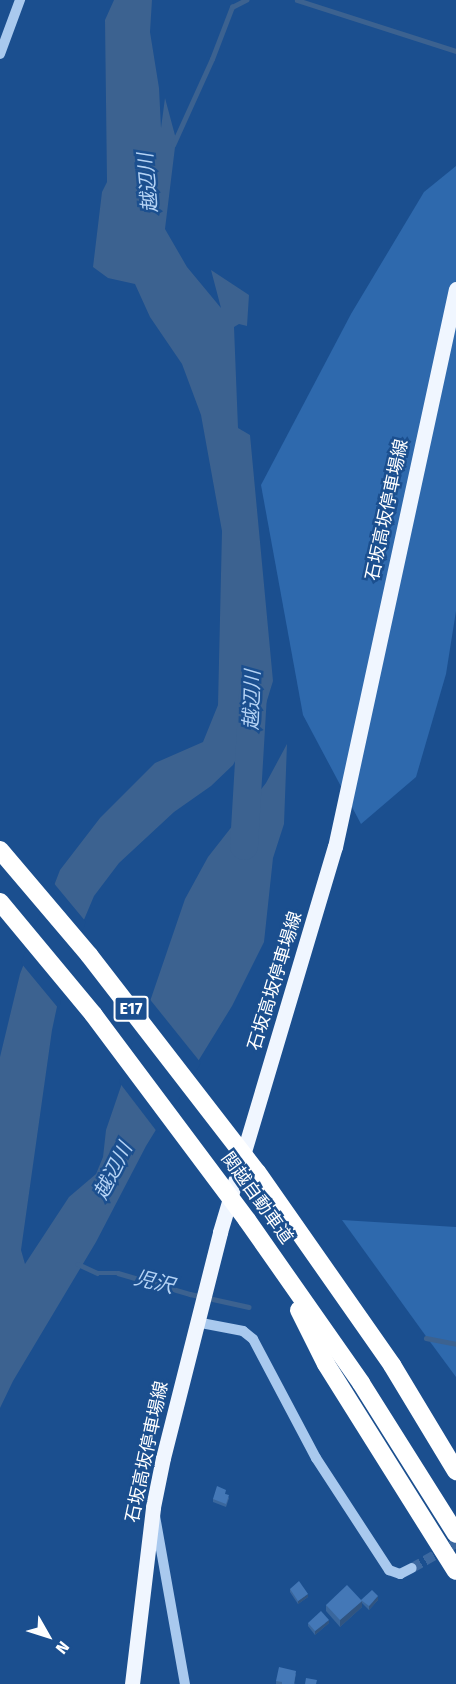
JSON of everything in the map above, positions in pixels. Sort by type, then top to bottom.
[{"type":"highway","name":"関越自動車道","points":[[0,850],[89,955],[257,1172],[392,1365],[456,1471]]},
{"type":"highway","name":"関越自動車道","points":[[0,902],[93,1014],[247,1220],[361,1383],[456,1534]]},
{"type":"highway","points":[[270,1252],[326,1364],[456,1570]]},
{"type":"highway","points":[[392,1365],[456,1461]]},
{"type":"main road","name":"石坂高坂停車場線","points":[[132,1684],[153,1507],[198,1315],[335,847],[456,289]]},
{"type":"street","points":[[0,54],[20,0]]},
{"type":"street","points":[[198,1315],[243,1331],[253,1339],[316,1458],[389,1570],[400,1574],[412,1568]]},
{"type":"street","points":[[153,1507],[185,1684]]},
{"type":"shaded area","points":[[456,166],[456,611],[446,674],[416,777],[361,824],[303,715],[261,485],[351,314],[424,192]]},
{"type":"shaded area","points":[[342,1220],[456,1227],[456,1377],[428,1339]]},
{"type":"water","points":[[114,0],[152,0],[150,32],[159,88],[161,128],[165,98],[176,139],[165,229],[187,267],[221,308],[211,270],[249,295],[247,326],[239,324],[234,327],[238,428],[250,435],[273,681],[265,707],[233,765],[211,786],[174,812],[119,863],[94,896],[67,960],[52,1030],[21,1250],[25,1264],[69,1197],[96,1174],[103,1157],[106,1130],[185,899],[208,857],[266,783],[287,744],[284,824],[273,858],[264,942],[232,1006],[146,1146],[96,1242],[13,1381],[0,1408],[0,1057],[20,974],[60,870],[100,818],[155,763],[203,742],[218,705],[222,531],[201,415],[182,364],[150,317],[135,284],[108,278],[93,267],[102,192],[107,182],[105,20]]},
{"type":"pier","points":[[52,881],[86,922],[70,961],[59,1009],[21,963]]},
{"type":"pier","points":[[148,997],[201,1063],[158,1133],[119,1082]]},
{"type":"building","points":[[217,1486],[226,1490],[225,1494],[229,1495],[226,1504],[213,1499]]},
{"type":"building","points":[[299,1581],[308,1594],[298,1601],[290,1589]]},
{"type":"building","points":[[347,1585],[362,1601],[340,1620],[326,1605]]},
{"type":"building","points":[[372,1590],[378,1596],[369,1606],[361,1600]]},
{"type":"building","points":[[321,1611],[329,1620],[315,1631],[308,1623]]},
{"type":"building","points":[[279,1667],[296,1671],[294,1684],[276,1681]]},
{"type":"building","points":[[306,1678],[317,1680],[316,1684],[305,1684]]},
{"type":"waterway","points":[[173,145],[212,59],[232,7],[246,0]]},
{"type":"waterway","points":[[297,0],[456,51]]},
{"type":"waterway","name":"越辺川","points":[[244,846],[253,694]]},
{"type":"waterway","name":"児沢","points":[[78,1264],[97,1273],[118,1273],[190,1294],[249,1307]]},
{"type":"waterway","name":"児沢","points":[[426,1338],[456,1344]]},
{"type":"tunnel","points":[[412,1568],[456,1543]]}]
